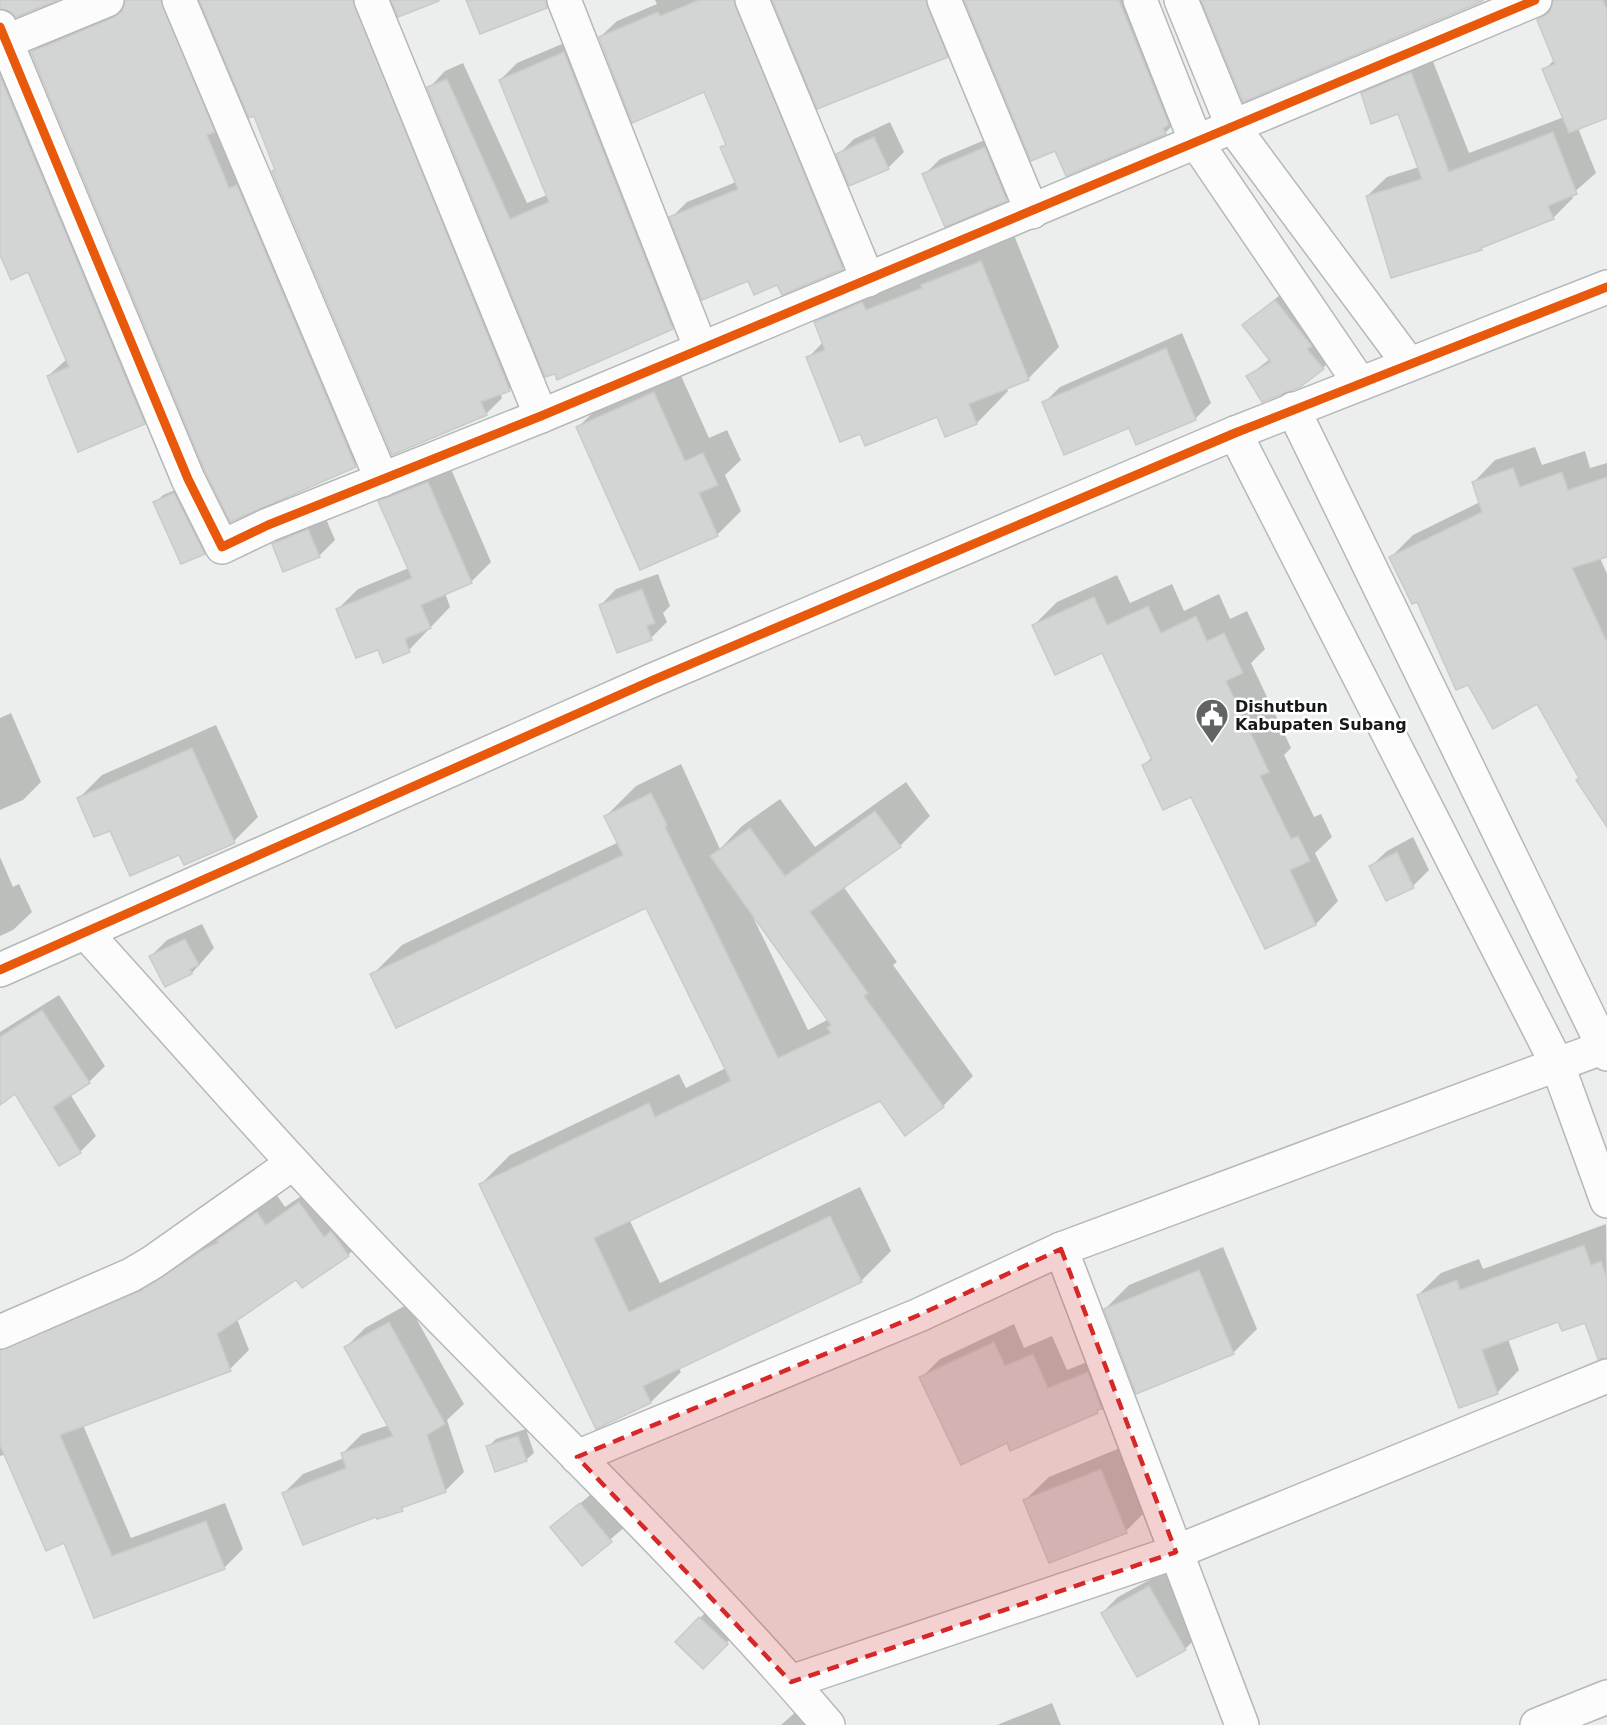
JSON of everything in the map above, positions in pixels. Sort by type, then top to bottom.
[{"type":"street","points":[[107,0],[2,37],[189,479],[222,547],[268,525],[541,416],[1535,0]]},
{"type":"street","points":[[179,0],[382,480]]},
{"type":"street","points":[[371,0],[541,416]]},
{"type":"street","points":[[564,0],[700,349]]},
{"type":"street","points":[[752,0],[868,279]]},
{"type":"street","points":[[944,0],[1032,212]]},
{"type":"street","points":[[1140,0],[1196,142],[1359,382]]},
{"type":"street","points":[[1181,0],[1233,127],[1409,364]]},
{"type":"street","points":[[0,970],[653,680],[1293,409],[1607,287]]},
{"type":"street","points":[[577,1457],[919,1315],[1061,1249],[1606,1049],[1293,409]]},
{"type":"street","points":[[1235,433],[1558,1066],[1607,1201]]},
{"type":"street","points":[[86,933],[293,1163],[408,1285],[577,1457],[791,1682],[828,1725]]},
{"type":"street","points":[[0,1332],[131,1275],[153,1262],[293,1163]]},
{"type":"street","points":[[1061,1249],[1240,1724]]},
{"type":"street","points":[[791,1682],[1176,1552],[1607,1376]]},
{"type":"street","points":[[1537,1725],[1607,1698]]},
{"type":"highlighted area","points":[[1061,1249],[1176,1552],[791,1682],[577,1457],[919,1315]]},
{"type":"building","points":[[0,0],[58,0],[16,17],[11,12],[0,9]]},
{"type":"building","points":[[125,0],[161,0],[215,132],[207,135],[229,188],[237,185],[356,467],[230,522],[205,471],[31,52],[114,17],[122,11]]},
{"type":"building","points":[[199,0],[353,0],[510,391],[481,402],[487,415],[392,455],[272,171],[275,170],[254,116],[249,118]]},
{"type":"building","points":[[391,0],[438,0],[439,1],[398,17]]},
{"type":"building","points":[[466,0],[546,0],[547,8],[480,34]]},
{"type":"building","points":[[699,0],[734,0],[843,269],[782,295],[777,285],[754,295],[748,281],[702,300],[669,217],[738,189],[720,147],[726,145],[704,92],[632,123],[599,37],[658,12],[660,16]]},
{"type":"building","points":[[772,0],[926,0],[948,57],[817,109]]},
{"type":"building","points":[[964,0],[1119,0],[1169,125],[1163,128],[1166,134],[1066,176],[1055,151],[1031,161]]},
{"type":"building","points":[[1201,0],[1483,0],[1483,1],[1243,102]]},
{"type":"building","points":[[1553,0],[1603,0],[1607,11],[1607,118],[1569,133],[1542,69],[1555,64],[1537,20],[1550,12]]},
{"type":"building","points":[[564,52],[673,329],[557,380],[555,374],[545,377],[427,87],[447,79],[510,219],[549,202],[499,80]]},
{"type":"building","points":[[1411,72],[1449,172],[1553,132],[1577,194],[1548,206],[1554,219],[1481,248],[1482,250],[1391,278],[1366,196],[1422,179],[1398,114],[1371,124],[1361,93]]},
{"type":"building","points":[[0,76],[145,424],[78,452],[47,376],[69,367],[28,272],[11,280],[0,255]]},
{"type":"building","points":[[874,137],[889,169],[849,186],[836,154]]},
{"type":"building","points":[[985,147],[1007,201],[945,227],[922,174]]},
{"type":"building","points":[[981,261],[1029,380],[969,404],[977,424],[945,437],[937,417],[865,446],[860,434],[840,442],[806,357],[825,350],[814,322],[862,302],[866,310]]},
{"type":"building","points":[[1275,300],[1312,346],[1307,349],[1324,369],[1300,387],[1262,402],[1246,376],[1271,362],[1242,325]]},
{"type":"building","points":[[1166,348],[1196,420],[1136,445],[1129,428],[1064,455],[1042,402]]},
{"type":"building","points":[[654,392],[685,461],[703,453],[718,485],[699,493],[718,536],[640,570],[576,427]]},
{"type":"building","points":[[1513,468],[1520,487],[1562,472],[1568,490],[1607,477],[1607,557],[1572,568],[1607,642],[1607,827],[1576,780],[1579,778],[1537,704],[1493,729],[1468,685],[1456,690],[1417,602],[1412,604],[1389,557],[1482,512],[1472,482]]},
{"type":"building","points":[[428,482],[472,583],[421,605],[431,628],[405,639],[410,652],[383,663],[378,650],[356,658],[336,609],[412,578],[378,501]]},
{"type":"building","points":[[174,493],[205,554],[181,564],[153,502]]},
{"type":"building","points":[[308,529],[320,557],[283,572],[272,544]]},
{"type":"building","points":[[642,589],[655,623],[647,626],[652,640],[617,653],[599,605]]},
{"type":"building","points":[[1094,597],[1107,625],[1148,606],[1161,633],[1196,616],[1207,641],[1224,633],[1243,673],[1226,681],[1269,772],[1260,776],[1291,839],[1298,836],[1310,861],[1290,870],[1316,925],[1265,949],[1191,797],[1163,810],[1142,765],[1152,760],[1102,653],[1055,675],[1032,625]]},
{"type":"building","points":[[192,748],[235,843],[184,865],[179,855],[130,876],[110,831],[94,837],[77,798]]},
{"type":"building","points":[[651,793],[667,825],[665,827],[778,1058],[831,1033],[827,1028],[831,1025],[710,856],[750,828],[785,876],[875,811],[901,847],[810,912],[868,993],[864,996],[944,1107],[905,1136],[880,1101],[594,1238],[629,1312],[830,1216],[862,1282],[643,1386],[651,1403],[596,1429],[479,1184],[649,1103],[655,1117],[731,1081],[646,908],[396,1028],[370,974],[623,855],[604,816]]},
{"type":"building","points":[[1397,852],[1414,888],[1386,901],[1369,866]]},
{"type":"building","points":[[185,939],[199,965],[190,969],[192,974],[165,987],[149,956]]},
{"type":"building","points":[[42,1010],[90,1083],[53,1107],[81,1153],[59,1166],[15,1094],[0,1105],[0,1037]]},
{"type":"building","points":[[299,1202],[324,1237],[331,1231],[349,1256],[302,1288],[296,1280],[217,1334],[231,1371],[60,1435],[112,1556],[206,1521],[225,1569],[94,1618],[64,1543],[46,1551],[0,1445],[0,1350],[140,1291],[219,1242],[217,1240],[257,1212],[266,1225]]},
{"type":"building","points":[[1584,1245],[1591,1265],[1601,1261],[1607,1279],[1607,1358],[1598,1359],[1585,1323],[1562,1331],[1558,1322],[1482,1350],[1498,1394],[1459,1408],[1417,1295],[1457,1280],[1460,1290]]},
{"type":"building","points":[[1199,1270],[1234,1354],[1136,1394],[1104,1309]]},
{"type":"building","points":[[389,1322],[445,1424],[427,1435],[446,1492],[401,1508],[403,1511],[377,1519],[376,1517],[303,1545],[282,1493],[346,1468],[341,1453],[393,1436],[344,1347]]},
{"type":"building","points":[[994,1342],[1005,1366],[1033,1354],[1048,1388],[1088,1372],[1102,1409],[1097,1410],[1098,1413],[1010,1451],[1007,1443],[961,1465],[919,1377]]},
{"type":"building","points":[[518,1436],[527,1461],[495,1472],[486,1446]]},
{"type":"building","points":[[1101,1469],[1127,1533],[1049,1563],[1023,1500]]},
{"type":"building","points":[[580,1503],[612,1542],[582,1566],[550,1527]]},
{"type":"building","points":[[1149,1586],[1186,1650],[1137,1677],[1101,1613]]},
{"type":"building","points":[[699,1617],[728,1644],[703,1669],[675,1642]]},
{"type":"cycle path","points":[[0,27],[188,479],[222,547],[268,525],[541,416],[1535,0]]},
{"type":"cycle path","points":[[0,970],[653,680],[1235,433],[1607,287]]},
{"type":"place","name":"Dishutbun Kabupaten Subang","points":[[1212,744]]}]
